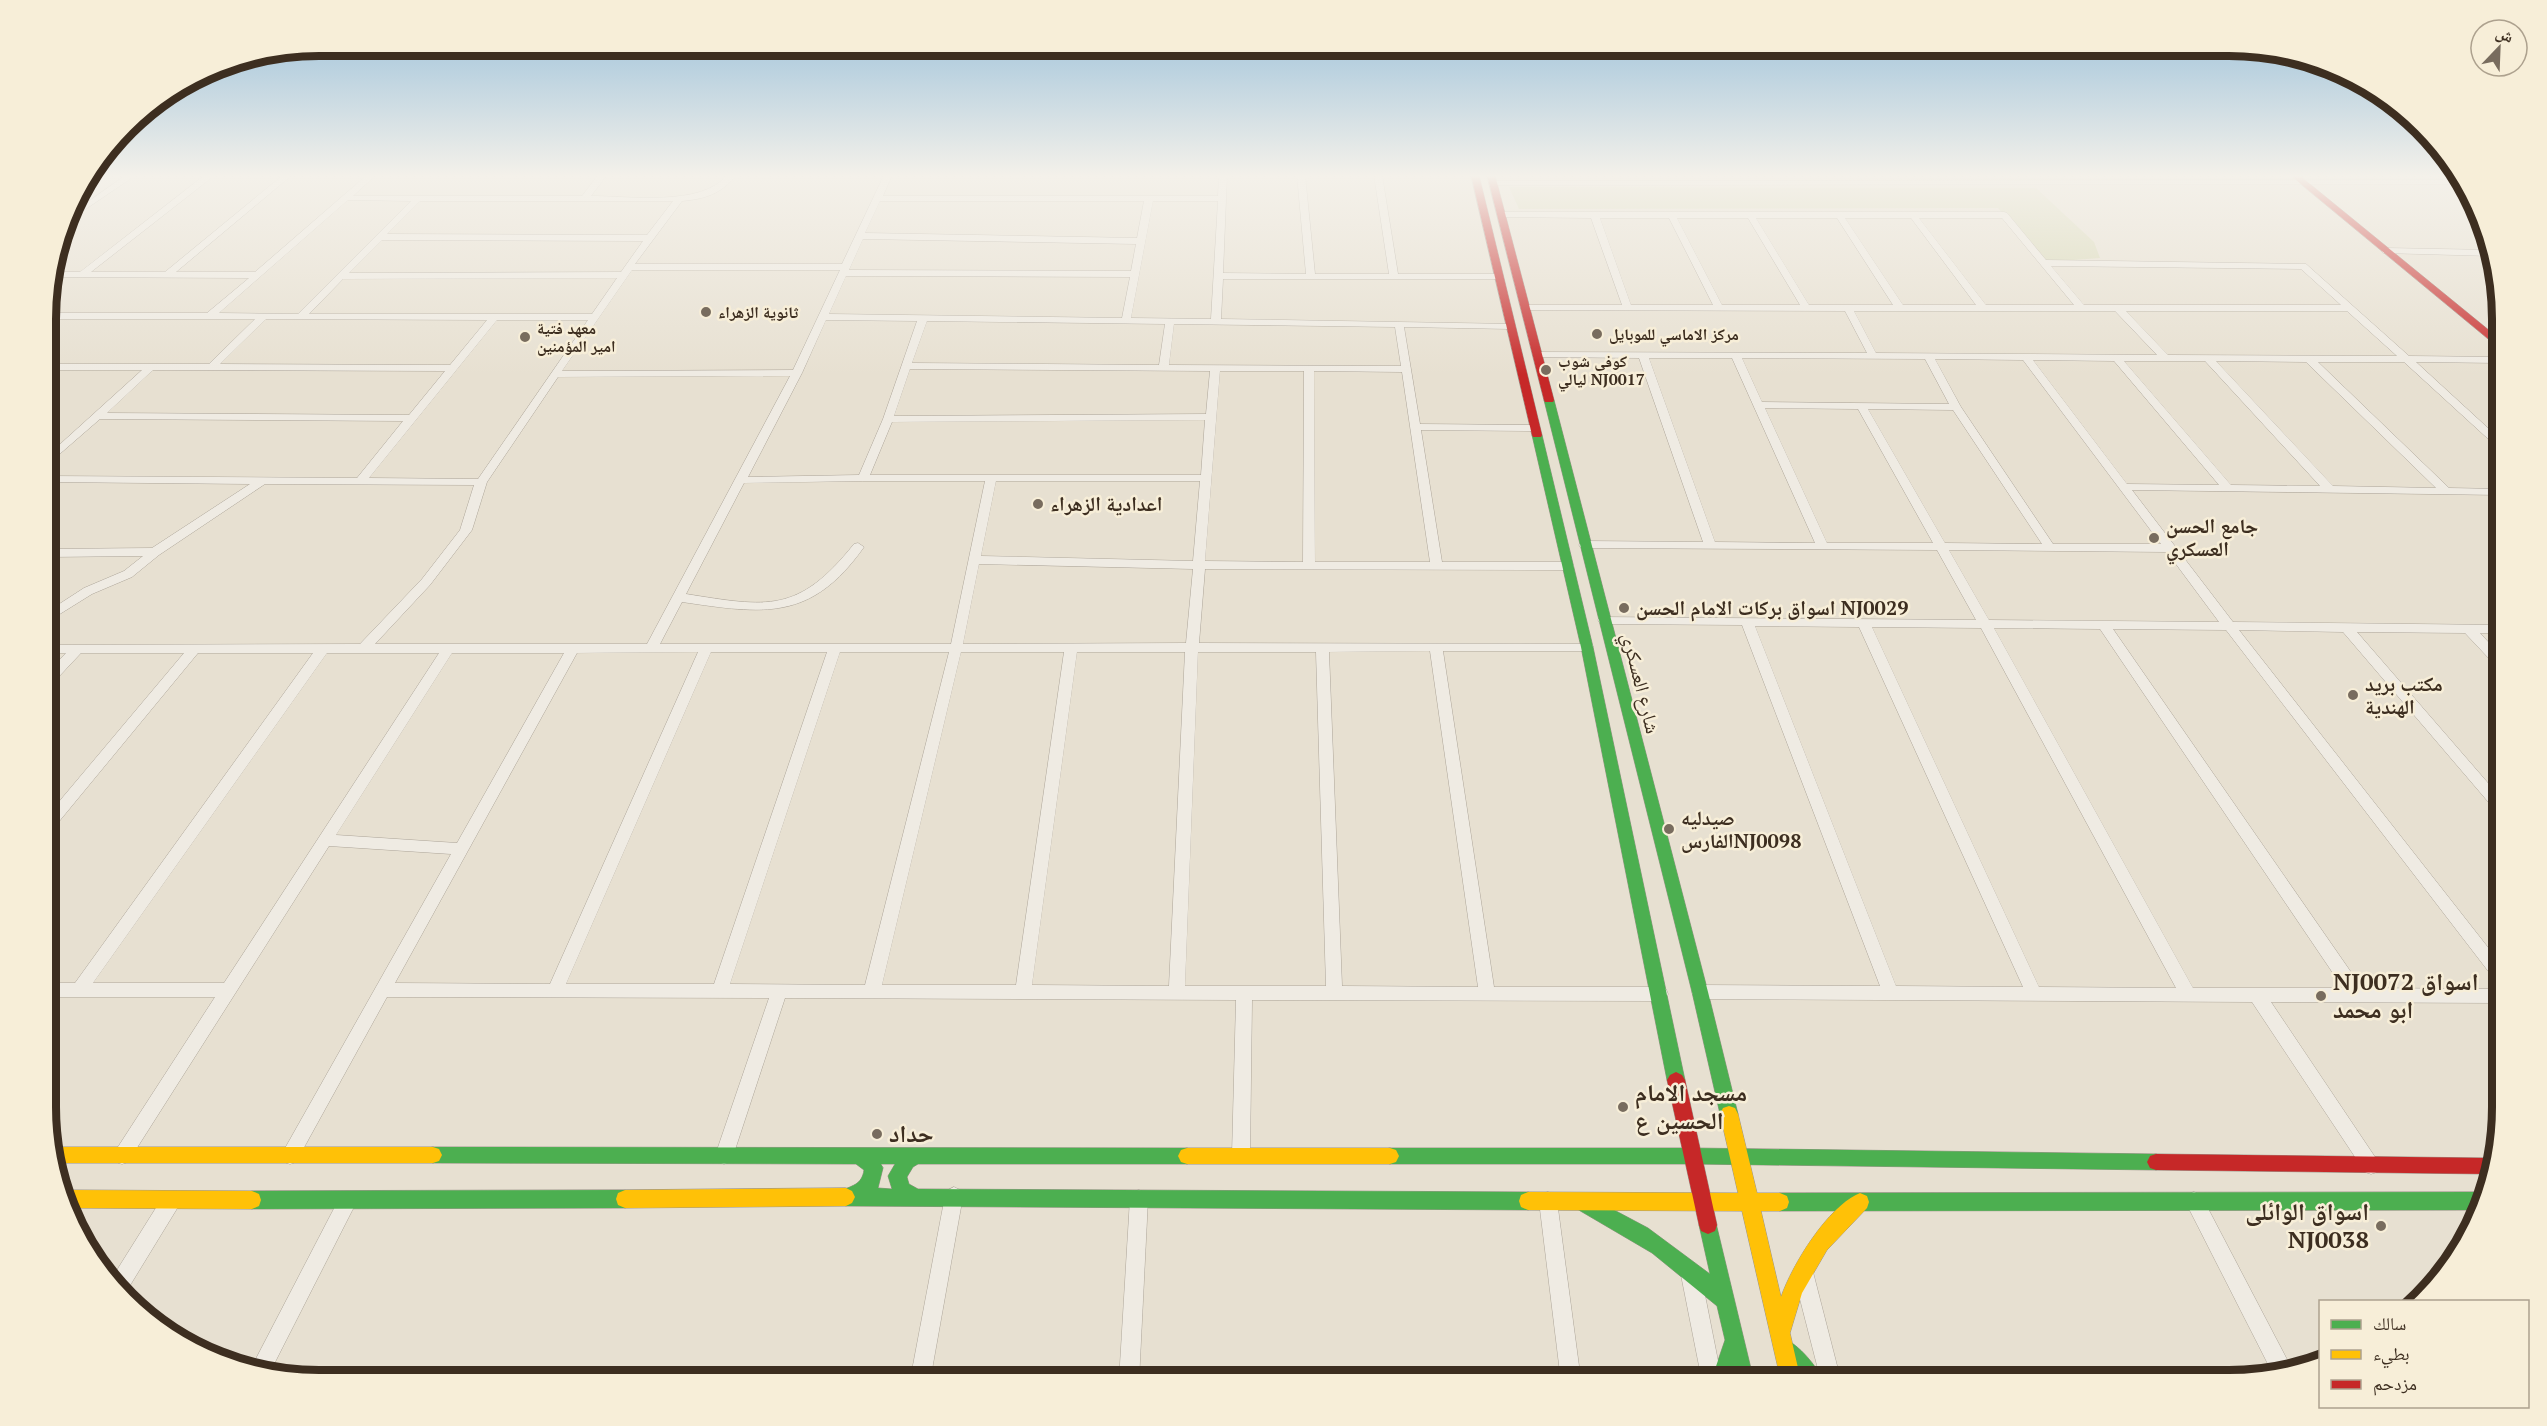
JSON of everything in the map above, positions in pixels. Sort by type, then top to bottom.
[{"type":"main road","points":[[1491,242],[1587,647],[1692,1156],[1742,1370]]},
{"type":"main road","name":"شارع العسكري","points":[[1508,242],[1700,992],[1788,1370]]},
{"type":"main road","points":[[2374,242],[2492,338]]},
{"type":"main road","points":[[1527,394],[1535,396],[1547,394]]},
{"type":"main road","points":[[1531,411],[1541,410],[1551,413]]},
{"type":"main road","points":[[60,1155],[1738,1156],[2485,1166]]},
{"type":"main road","points":[[854,1197],[871,1183],[874,1168],[868,1161],[855,1155]]},
{"type":"main road","points":[[914,1196],[902,1190],[897,1176],[907,1161],[917,1155]]},
{"type":"main road","points":[[72,1199],[348,1201],[954,1196],[1749,1202],[2474,1201]]},
{"type":"main road","points":[[1579,1200],[1646,1235],[1689,1267],[1726,1301]]},
{"type":"main road","points":[[1804,1370],[1782,1342],[1785,1309],[1802,1269],[1822,1237],[1860,1202]]},
{"type":"main road","points":[[1725,1370],[1735,1339]]},
{"type":"street","points":[[82,275],[125,242]]},
{"type":"street","points":[[167,275],[207,242]]},
{"type":"street","points":[[210,316],[296,242]]},
{"type":"street","points":[[301,316],[374,242]]},
{"type":"street","points":[[363,649],[426,582],[466,530],[481,482],[647,242]]},
{"type":"street","points":[[651,648],[797,373],[857,242]]},
{"type":"street","points":[[1126,321],[1141,242]]},
{"type":"street","points":[[1216,322],[1220,242]]},
{"type":"street","points":[[1308,242],[1311,276]]},
{"type":"street","points":[[1388,242],[1394,277]]},
{"type":"street","points":[[1604,242],[1628,309]]},
{"type":"street","points":[[1685,242],[1719,309]]},
{"type":"street","points":[[1766,242],[1806,308]]},
{"type":"street","points":[[1857,242],[1900,308]]},
{"type":"street","points":[[1932,242],[1983,308]]},
{"type":"street","points":[[2026,242],[2081,308]]},
{"type":"street","points":[[2386,251],[2484,253]]},
{"type":"street","points":[[2044,263],[2303,266],[2492,437]]},
{"type":"street","points":[[340,276],[844,270],[1135,274]]},
{"type":"street","points":[[60,275],[257,275]]},
{"type":"street","points":[[1218,276],[1499,277]]},
{"type":"street","points":[[1525,308],[2349,308]]},
{"type":"street","points":[[2118,308],[2164,357]]},
{"type":"street","points":[[1848,309],[1873,356]]},
{"type":"street","points":[[56,316],[594,317]]},
{"type":"street","points":[[212,367],[264,316]]},
{"type":"street","points":[[361,480],[494,317]]},
{"type":"street","points":[[823,317],[1510,326]]},
{"type":"street","points":[[862,478],[888,419],[923,318]]},
{"type":"street","points":[[1164,368],[1170,321]]},
{"type":"street","points":[[1399,324],[1437,566]]},
{"type":"street","points":[[1536,354],[2492,360]]},
{"type":"street","points":[[1643,354],[1710,546]]},
{"type":"street","points":[[1736,355],[1822,545]]},
{"type":"street","points":[[1928,355],[1956,407],[2049,546]]},
{"type":"street","points":[[2025,356],[2229,626],[2492,963]]},
{"type":"street","points":[[2116,357],[2228,489]]},
{"type":"street","points":[[2207,357],[2330,490]]},
{"type":"street","points":[[2308,358],[2446,491]]},
{"type":"street","points":[[906,366],[1406,369]]},
{"type":"street","points":[[56,369],[59,367],[453,368]]},
{"type":"street","points":[[56,454],[151,367]]},
{"type":"street","points":[[1177,992],[1192,649],[1215,368]]},
{"type":"street","points":[[1309,369],[1309,565]]},
{"type":"street","points":[[555,374],[797,373]]},
{"type":"street","points":[[1758,405],[1956,407]]},
{"type":"street","points":[[1861,406],[1985,624],[2188,994]]},
{"type":"street","points":[[97,416],[413,418]]},
{"type":"street","points":[[888,419],[1211,417]]},
{"type":"street","points":[[1415,427],[1535,428]]},
{"type":"street","points":[[872,991],[956,648],[991,478]]},
{"type":"street","points":[[740,480],[1206,478]]},
{"type":"street","points":[[56,479],[481,482]]},
{"type":"street","points":[[56,612],[88,591],[128,574],[155,552],[263,481]]},
{"type":"street","points":[[2124,487],[2492,492]]},
{"type":"street","points":[[1586,545],[2170,548]]},
{"type":"street","points":[[678,597],[745,607],[772,608],[804,598],[823,588],[842,570],[858,547]]},
{"type":"street","points":[[56,552],[155,552]]},
{"type":"street","points":[[974,560],[1200,565],[1568,566]]},
{"type":"street","points":[[1604,620],[2492,629]]},
{"type":"street","points":[[1747,622],[1891,993]]},
{"type":"street","points":[[1864,623],[2034,993]]},
{"type":"street","points":[[2104,625],[2357,995]]},
{"type":"street","points":[[2346,628],[2492,797]]},
{"type":"street","points":[[2469,629],[2492,653]]},
{"type":"street","points":[[1436,647],[1487,992]]},
{"type":"street","points":[[56,649],[1587,647]]},
{"type":"street","points":[[290,1156],[573,648]]},
{"type":"street","points":[[555,990],[706,648]]},
{"type":"street","points":[[720,990],[835,648]]},
{"type":"street","points":[[1023,991],[1071,648]]},
{"type":"street","points":[[1322,648],[1334,992]]},
{"type":"street","points":[[56,672],[78,649]]},
{"type":"street","points":[[56,815],[194,649]]},
{"type":"street","points":[[79,990],[323,649]]},
{"type":"street","points":[[122,1156],[448,649]]},
{"type":"street","points":[[325,840],[461,849]]},
{"type":"street","points":[[56,990],[229,990]]},
{"type":"street","points":[[383,990],[1660,994]]},
{"type":"street","points":[[724,1156],[780,990]]},
{"type":"street","points":[[1241,1155],[1244,992]]},
{"type":"street","points":[[1700,992],[2492,996]]},
{"type":"street","points":[[2257,995],[2371,1166]]},
{"type":"street","points":[[922,1370],[954,1196]]},
{"type":"street","points":[[1130,1370],[1138,1199]]},
{"type":"street","points":[[121,1281],[171,1201]]},
{"type":"street","points":[[263,1364],[348,1201]]},
{"type":"street","points":[[1548,1201],[1571,1370]]},
{"type":"street","points":[[2194,1201],[2279,1365]]},
{"type":"street","points":[[1689,1267],[1710,1370]]},
{"type":"street","points":[[1802,1269],[1828,1370]]},
{"type":"green space","points":[[2028,242],[2094,242],[2100,258],[2046,262]]},
{"type":"traffic: fast","points":[[1549,400],[1729,1114]]},
{"type":"traffic: fast","points":[[1537,435],[1587,647],[1676,1080]]},
{"type":"traffic: fast","points":[[433,1155],[1187,1156]]},
{"type":"traffic: fast","points":[[854,1197],[871,1183],[874,1168],[868,1161],[856,1155]]},
{"type":"traffic: fast","points":[[914,1196],[902,1190],[897,1176],[907,1161],[917,1155]]},
{"type":"traffic: fast","points":[[1390,1156],[1692,1156],[2156,1162]]},
{"type":"traffic: fast","points":[[846,1197],[1528,1201]]},
{"type":"traffic: fast","points":[[252,1200],[625,1199]]},
{"type":"traffic: fast","points":[[1780,1202],[2474,1201]]},
{"type":"traffic: fast","points":[[1584,1203],[1659,1247],[1693,1272],[1726,1301]]},
{"type":"traffic: fast","points":[[1708,1225],[1741,1370]]},
{"type":"traffic: fast","points":[[1725,1370],[1735,1339]]},
{"type":"traffic: fast","points":[[1785,1349],[1803,1370]]},
{"type":"traffic: slow","points":[[1729,1114],[1788,1370]]},
{"type":"traffic: slow","points":[[60,1155],[433,1155]]},
{"type":"traffic: slow","points":[[1187,1156],[1390,1156]]},
{"type":"traffic: slow","points":[[625,1199],[846,1197]]},
{"type":"traffic: slow","points":[[72,1199],[252,1200]]},
{"type":"traffic: slow","points":[[1528,1201],[1780,1202]]},
{"type":"traffic: slow","points":[[1782,1328],[1793,1291],[1810,1258],[1832,1229],[1860,1202]]},
{"type":"traffic: jam","points":[[1491,242],[1537,435]]},
{"type":"traffic: jam","points":[[1508,242],[1549,400]]},
{"type":"traffic: jam","points":[[2375,242],[2492,338]]},
{"type":"traffic: jam","points":[[1676,1080],[1708,1225]]},
{"type":"traffic: jam","points":[[2156,1162],[2485,1166]]},
{"type":"place","name":"ثانوية الزهراء","points":[[706,312]]},
{"type":"place","name":"مركز الاماسي للموبايل","points":[[1597,334]]},
{"type":"place","name":"معهد فتية امير المؤمنين","points":[[525,337]]},
{"type":"place","name":"كوفي شوب ليالي NJ0017","points":[[1546,370]]},
{"type":"place","name":"اعدادية الزهراء","points":[[1038,504]]},
{"type":"place","name":"جامع الحسن العسكري","points":[[2154,538]]},
{"type":"place","name":"اسواق بركات الامام الحسن NJ0029","points":[[1624,608]]},
{"type":"place","name":"مكتب بريد الهندية","points":[[2353,695]]},
{"type":"place","name":"صيدليه الفارسNJ0098","points":[[1669,829]]},
{"type":"place","name":"NJ0072 اسواق ابو محمد","points":[[2321,996]]},
{"type":"place","name":"مسجد الامام الحسين ع","points":[[1623,1107]]},
{"type":"place","name":"حداد","points":[[877,1134]]},
{"type":"place","name":"اسواق الوائلی NJ0038","points":[[2381,1226]]}]
